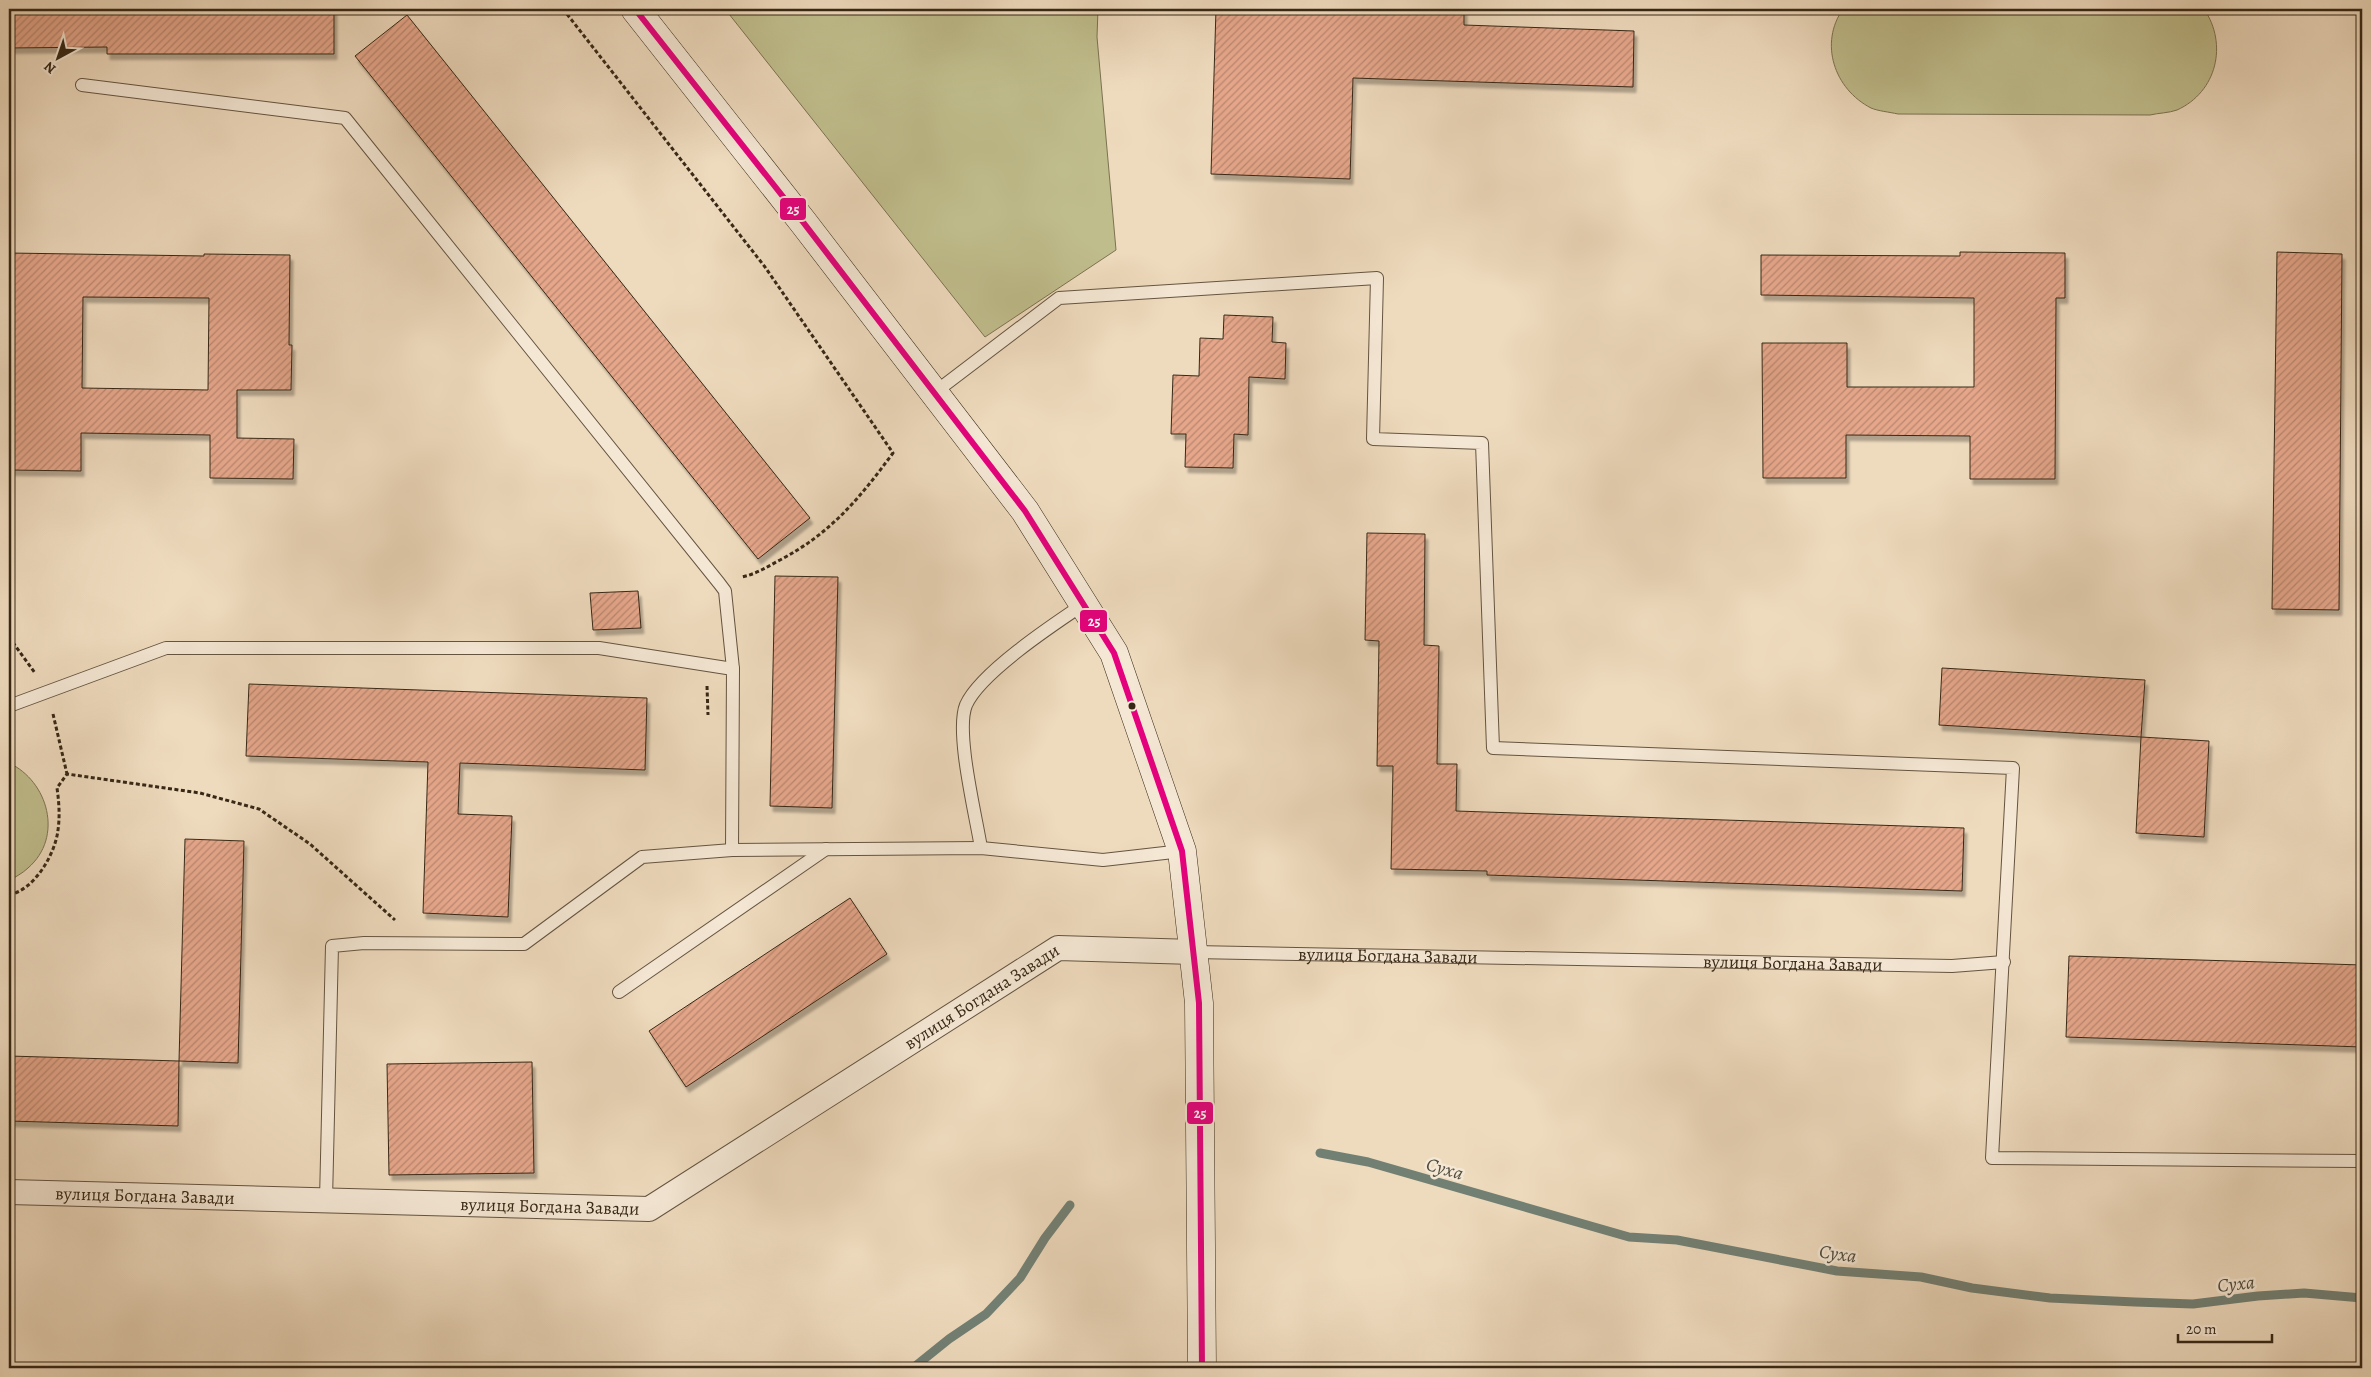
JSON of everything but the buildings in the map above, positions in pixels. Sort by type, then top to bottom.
[{"type":"street","points":[[635,9],[1025,511],[1114,653],[1182,851],[1199,1003],[1202,1368]]},
{"type":"street","name":"вулиця Богдана Завади","points":[[9,1192],[649,1209],[1058,948],[1194,952]]},
{"type":"lane","points":[[82,85],[345,118],[725,591],[733,669],[732,850]]},
{"type":"lane","points":[[934,393],[1060,298],[1377,278],[1373,439],[1482,443],[1493,748],[2013,768],[1992,1158],[2362,1161]]},
{"type":"lane","points":[[981,848],[962,734],[966,705],[985,678],[1054,624],[1084,604]]},
{"type":"lane","points":[[9,706],[166,648],[599,648],[733,669]]},
{"type":"lane","points":[[326,1200],[332,946],[364,943],[524,944],[642,857],[732,850],[981,848],[1103,860],[1182,851]]},
{"type":"lane","points":[[619,992],[826,849]]},
{"type":"lane","name":"вулиця Богдана Завади","points":[[1194,952],[1952,966],[2004,962]]},
{"type":"path","points":[[563,9],[765,267],[893,453],[850,510],[807,546],[754,574],[719,583]]},
{"type":"path","points":[[706,665],[708,722]]},
{"type":"path","points":[[9,895],[17,893],[38,876],[49,857],[58,833],[60,808],[57,788],[68,774],[200,793],[259,809],[310,844],[396,921]]},
{"type":"shaded area","points":[[725,9],[1098,9],[1097,37],[1116,250],[985,337]]},
{"type":"shaded area","points":[[1843,9],[2204,9],[2216,37],[2217,52],[2209,79],[2201,92],[2191,102],[2171,112],[2150,115],[1898,114],[1871,108],[1858,100],[1840,77],[1834,64],[1832,36],[1836,22]]},
{"type":"shaded area","points":[[9,763],[22,771],[42,796],[47,811],[48,826],[46,841],[39,855],[26,870],[9,881]]},
{"type":"waterway","name":"Суха","points":[[1320,1153],[1368,1162],[1629,1237],[1677,1240],[1837,1271],[1921,1277],[1972,1288],[2050,1298],[2193,1304],[2258,1296],[2304,1293],[2362,1298]]},
{"type":"waterway","points":[[913,1368],[949,1339],[986,1314],[1020,1278],[1045,1238],[1070,1205]]},
{"type":"transit line","name":"25","points":[[635,9],[803,222],[1025,511],[1114,653],[1182,851],[1199,1003],[1202,1368]]}]
